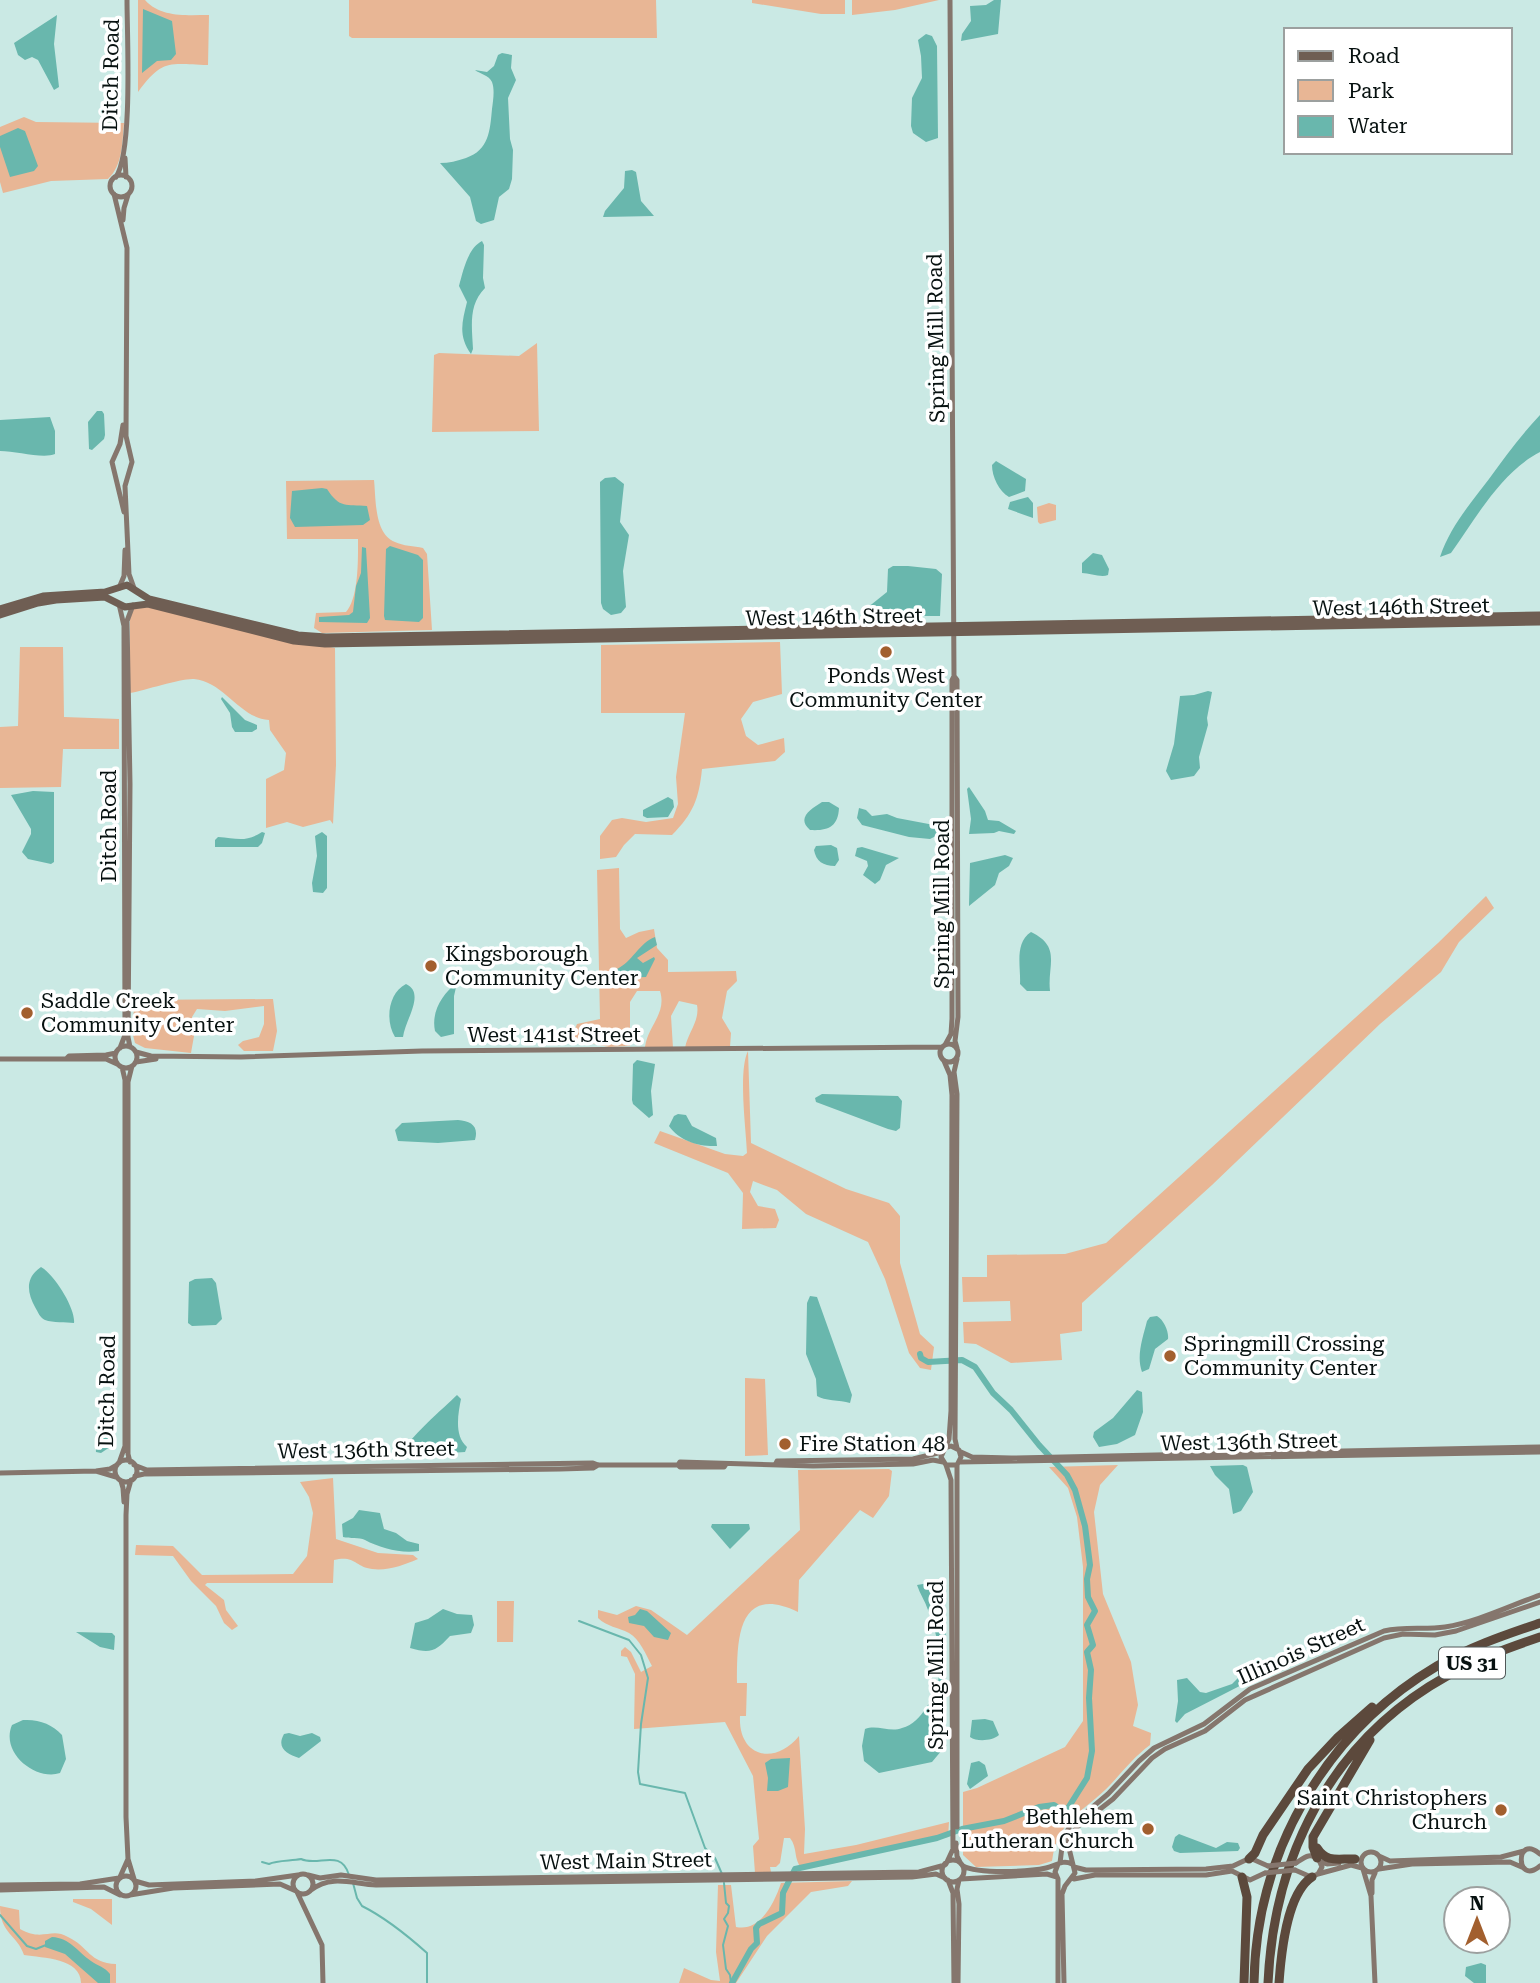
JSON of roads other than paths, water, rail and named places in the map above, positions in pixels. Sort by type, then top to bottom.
[{"type":"highway","name":"US 31","points":[[1254,1983],[1255,1950],[1265,1894],[1278,1854],[1297,1812],[1342,1746],[1378,1708],[1418,1678],[1463,1652],[1540,1623]]},
{"type":"highway","name":"US 31","points":[[1268,1983],[1277,1905],[1288,1867],[1321,1797],[1338,1772],[1376,1729],[1409,1700],[1446,1676],[1487,1656],[1540,1637]]},
{"type":"highway","points":[[1245,1860],[1255,1853],[1263,1835],[1292,1791],[1332,1742],[1384,1697],[1418,1678]]},
{"type":"highway","points":[[1319,1860],[1312,1845],[1314,1834],[1376,1729]]},
{"type":"highway","points":[[1314,1834],[1317,1849],[1324,1857],[1333,1860],[1359,1857]]},
{"type":"highway","points":[[1279,1983],[1286,1927],[1304,1884],[1315,1875]]},
{"type":"highway","points":[[1241,1876],[1247,1897],[1244,1983]]},
{"type":"main road","points":[[0,609],[49,595],[105,592],[127,585],[135,590],[137,598],[133,605],[125,607],[105,597],[56,600],[0,615]]},
{"type":"main road","points":[[118,603],[115,596],[119,588]]},
{"type":"main road","name":"West 146th Street","points":[[135,590],[148,599],[310,636],[773,633]]},
{"type":"main road","name":"West 146th Street","points":[[133,605],[152,605],[294,641],[319,643],[773,633],[1540,622]]},
{"type":"main road","name":"West 146th Street","points":[[954,630],[1540,615]]},
{"type":"street","name":"Ditch Road","points":[[116,177],[120,169],[127,128],[127,0]]},
{"type":"street","name":"Spring Mill Road","points":[[944,1046],[951,1034],[952,1019],[954,676],[950,0]]},
{"type":"street","name":"Ditch Road","points":[[124,151],[126,177]]},
{"type":"street","points":[[123,226],[124,206],[132,184],[126,177],[116,177],[110,186],[127,248],[126,438],[132,462],[125,486],[129,574],[135,590]]},
{"type":"street","points":[[114,194],[123,197],[129,193]]},
{"type":"street","points":[[119,588],[124,576],[125,519],[112,463],[120,444],[126,404]]},
{"type":"street","points":[[115,455],[123,452],[130,456]]},
{"type":"street","points":[[114,468],[122,472],[130,468]]},
{"type":"street","name":"Ditch Road","points":[[118,603],[124,626],[125,770],[125,1035],[118,1051],[125,1080],[125,1446],[115,1472],[119,1479]]},
{"type":"street","name":"Ditch Road","points":[[130,1047],[127,618],[133,605]]},
{"type":"street","name":"Spring Mill Road","points":[[954,676],[957,680],[957,1048]]},
{"type":"street","points":[[943,1450],[949,1439],[954,1359],[957,1094],[954,1069],[957,1048],[953,1045],[944,1046],[942,1058],[950,1074],[952,1094],[954,1359],[955,1441],[959,1450]]},
{"type":"street","name":"West 141st Street","points":[[136,1052],[151,1056],[180,1057],[435,1051],[944,1046]]},
{"type":"street","points":[[67,1058],[106,1055],[130,1047],[136,1052]]},
{"type":"street","points":[[928,1048],[949,1063],[957,1059]]},
{"type":"street","name":"Ditch Road","points":[[133,1478],[128,1454],[128,1082],[136,1052]]},
{"type":"street","name":"West 141st Street","points":[[120,1065],[180,1057]]},
{"type":"street","points":[[0,1059],[106,1059],[120,1065]]},
{"type":"street","name":"West 136th Street","points":[[118,1464],[132,1463],[147,1470],[776,1463],[913,1459],[951,1446],[967,1456],[981,1458],[1061,1461],[1540,1449]]},
{"type":"street","name":"West 136th Street","points":[[776,1463],[778,1466],[813,1466],[913,1464],[933,1460],[945,1464],[1045,1459],[1054,1456],[1540,1449]]},
{"type":"street","name":"Spring Mill Road","points":[[943,1450],[951,1480],[955,1823]]},
{"type":"street","name":"Spring Mill Road","points":[[959,1450],[955,1838],[957,1856],[962,1865]]},
{"type":"street","points":[[0,1473],[96,1471],[110,1469],[118,1464]]},
{"type":"street","name":"West 136th Street","points":[[119,1479],[144,1474],[560,1469],[593,1468],[598,1465]]},
{"type":"street","points":[[96,1471],[119,1479],[124,1488],[126,1515]]},
{"type":"street","points":[[130,1895],[136,1887],[128,1859],[126,1515],[127,1494],[133,1478]]},
{"type":"street","name":"Illinois Street","points":[[1073,1865],[1068,1844],[1071,1835],[1082,1823],[1116,1796],[1149,1761],[1165,1749],[1210,1728],[1248,1698],[1384,1631],[1402,1627],[1453,1625],[1540,1595]]},
{"type":"street","name":"Illinois Street","points":[[1059,1864],[1063,1839],[1070,1826],[1111,1792],[1147,1753],[1158,1745],[1204,1724],[1246,1691],[1389,1637],[1456,1631],[1540,1602]]},
{"type":"street","name":"Spring Mill Road","points":[[945,1864],[952,1854],[955,1838]]},
{"type":"street","points":[[956,1983],[953,1893],[943,1871],[945,1864],[953,1861],[978,1871],[1037,1869],[1066,1861],[1086,1870],[1194,1870],[1229,1867],[1245,1860],[1268,1866],[1296,1863],[1307,1856],[1330,1864],[1372,1852],[1390,1861],[1492,1858],[1532,1849],[1539,1853]]},
{"type":"street","points":[[1524,1852],[1520,1859],[1524,1868]]},
{"type":"street","points":[[1375,1983],[1371,1896],[1372,1878],[1381,1862],[1380,1856]]},
{"type":"street","points":[[1359,1857],[1371,1896]]},
{"type":"street","points":[[120,1895],[115,1886],[128,1859]]},
{"type":"street","points":[[1241,1876],[1239,1870],[1245,1860]]},
{"type":"street","points":[[1315,1875],[1322,1867],[1319,1860]]},
{"type":"street","points":[[947,1879],[1046,1874],[1070,1880],[1106,1874],[1206,1875],[1231,1871],[1252,1880],[1265,1873],[1295,1870],[1315,1875],[1351,1865],[1369,1872],[1418,1864],[1510,1862],[1529,1871],[1539,1867]]},
{"type":"street","name":"West Main Street","points":[[801,1877],[925,1872],[945,1864]]},
{"type":"street","points":[[1058,1983],[1055,1871],[1059,1864]]},
{"type":"street","points":[[956,1983],[959,1904],[957,1887],[964,1874],[962,1865]]},
{"type":"street","points":[[1064,1983],[1062,1894],[1075,1873],[1073,1865]]},
{"type":"street","name":"West Main Street","points":[[308,1875],[376,1880],[912,1877],[933,1874],[947,1879]]},
{"type":"street","points":[[298,1875],[293,1881],[322,1945],[323,1983]]},
{"type":"street","points":[[0,1887],[80,1884],[128,1876],[149,1885],[267,1881],[308,1875],[314,1883],[307,1909]]},
{"type":"street","name":"West Main Street","points":[[311,1891],[327,1882],[346,1878]]},
{"type":"street","points":[[0,1887],[105,1887],[120,1895],[130,1895],[168,1888],[280,1884],[305,1894],[311,1891]]},
{"type":"water","points":[[994,0],[1001,0],[998,34],[961,41],[962,34],[971,21],[970,6],[986,5]]},
{"type":"water","points":[[143,9],[172,21],[176,54],[171,60],[157,61],[142,73]]},
{"type":"water","points":[[57,15],[54,44],[59,87],[54,90],[38,60],[32,57],[25,60],[18,55],[14,43]]},
{"type":"water","points":[[926,34],[932,36],[937,46],[938,138],[926,142],[913,133],[911,126],[912,98],[922,78],[918,40]]},
{"type":"water","points":[[502,53],[512,55],[511,68],[516,80],[508,98],[513,150],[512,179],[509,189],[499,197],[494,220],[481,224],[476,221],[470,197],[440,163],[466,158],[484,145],[490,125],[493,88],[489,78],[475,70],[487,72]]},
{"type":"water","points":[[18,128],[25,131],[38,166],[34,171],[10,177],[0,147],[0,136]]},
{"type":"water","points":[[625,171],[636,172],[641,201],[654,216],[603,217],[624,188]]},
{"type":"water","points":[[482,241],[485,288],[473,309],[471,354],[463,335],[467,302],[459,286],[470,254]]},
{"type":"water","points":[[97,411],[104,414],[105,435],[92,450],[89,449],[88,422]]},
{"type":"water","points":[[1540,415],[1540,452],[1513,471],[1480,511],[1451,553],[1440,557],[1461,516],[1513,446]]},
{"type":"water","points":[[50,417],[55,431],[55,454],[44,456],[0,451],[0,420]]},
{"type":"water","points":[[996,461],[1026,479],[1025,491],[1009,497],[1002,491],[993,474],[992,465]]},
{"type":"water","points":[[615,477],[624,484],[620,522],[629,535],[623,571],[626,607],[621,613],[611,615],[603,609],[601,603],[600,482],[605,478]]},
{"type":"water","points":[[327,489],[340,503],[367,506],[370,520],[363,525],[295,527],[290,518],[292,491]]},
{"type":"water","points":[[1028,497],[1033,503],[1033,518],[1008,509],[1010,502]]},
{"type":"water","points":[[390,546],[418,555],[423,560],[423,618],[419,622],[385,620],[386,549]]},
{"type":"water","points":[[362,547],[366,548],[370,618],[367,623],[319,622],[319,617],[349,615],[353,612],[356,586],[361,573]]},
{"type":"water","points":[[1093,553],[1102,555],[1109,569],[1108,575],[1082,573],[1082,563]]},
{"type":"water","points":[[893,566],[936,569],[942,574],[940,616],[863,616],[862,612],[887,592],[888,569]]},
{"type":"water","points":[[1212,692],[1208,725],[1199,757],[1200,768],[1194,776],[1171,780],[1166,771],[1174,744],[1180,696]]},
{"type":"water","points":[[222,697],[245,720],[257,725],[257,729],[252,732],[235,732]]},
{"type":"water","points":[[969,787],[988,820],[999,821],[1016,831],[1014,834],[999,831],[969,834]]},
{"type":"water","points":[[33,791],[54,792],[54,862],[51,864],[28,859],[22,852],[31,829],[11,795]]},
{"type":"water","points":[[668,797],[673,800],[674,807],[668,817],[643,816],[643,810]]},
{"type":"water","points":[[822,802],[829,802],[839,808],[837,820],[822,830],[810,830],[804,822],[805,818]]},
{"type":"water","points":[[859,808],[872,816],[887,814],[934,825],[940,829],[940,834],[930,839],[909,837],[862,825],[857,818]]},
{"type":"water","points":[[322,832],[327,836],[327,888],[323,893],[313,892],[312,883],[317,856],[315,836]]},
{"type":"water","points":[[265,833],[258,847],[215,847],[218,837],[245,839]]},
{"type":"water","points":[[831,845],[837,848],[839,860],[835,866],[821,862],[814,850],[816,846]]},
{"type":"water","points":[[862,847],[899,858],[886,865],[880,880],[875,884],[863,875],[868,866],[867,861],[855,856],[857,848]]},
{"type":"water","points":[[1005,855],[1013,858],[1009,866],[999,873],[995,885],[969,906],[970,863]]},
{"type":"water","points":[[1031,932],[1041,938],[1050,950],[1050,991],[1027,991],[1020,984],[1020,949],[1022,942]]},
{"type":"water","points":[[655,937],[657,945],[637,958],[643,963],[654,957],[655,959],[646,977],[622,978],[616,974],[617,969]]},
{"type":"water","points":[[457,983],[454,996],[454,1034],[441,1037],[435,1031],[436,1010],[442,998]]},
{"type":"water","points":[[406,984],[412,988],[414,994],[413,1007],[403,1037],[395,1037],[390,1023],[390,1008],[395,994]]},
{"type":"water","points":[[637,1060],[655,1064],[651,1091],[653,1115],[649,1118],[632,1100],[633,1064]]},
{"type":"water","points":[[822,1094],[898,1096],[902,1101],[900,1128],[896,1131],[888,1129],[816,1102],[815,1098]]},
{"type":"water","points":[[678,1114],[686,1115],[692,1126],[716,1138],[717,1146],[697,1144],[678,1136],[669,1126]]},
{"type":"water","points":[[458,1120],[473,1125],[476,1131],[475,1140],[438,1143],[398,1141],[395,1130],[402,1123]]},
{"type":"water","points":[[41,1267],[63,1292],[72,1309],[74,1323],[48,1321],[38,1313],[30,1296],[29,1286],[32,1276]]},
{"type":"water","points":[[212,1278],[216,1283],[222,1319],[216,1325],[192,1326],[188,1323],[189,1282]]},
{"type":"water","points":[[810,1296],[817,1297],[852,1395],[850,1403],[817,1396],[816,1379],[806,1354],[807,1303]]},
{"type":"water","points":[[1157,1316],[1166,1326],[1168,1339],[1155,1349],[1149,1369],[1142,1372],[1140,1353],[1147,1321],[1150,1317]]},
{"type":"water","points":[[1137,1390],[1142,1392],[1143,1412],[1135,1435],[1117,1444],[1099,1447],[1093,1437],[1094,1432],[1113,1418]]},
{"type":"water","points":[[457,1395],[461,1399],[458,1418],[460,1437],[467,1447],[465,1452],[418,1455],[403,1453],[418,1433]]},
{"type":"water","points":[[107,1410],[115,1420],[111,1432],[113,1445],[101,1453],[96,1452],[96,1447]]},
{"type":"water","points":[[1210,1466],[1247,1467],[1253,1492],[1241,1511],[1233,1514],[1229,1489]]},
{"type":"water","points":[[359,1510],[380,1513],[384,1529],[419,1544],[419,1551],[398,1551],[363,1539],[343,1537],[342,1524],[353,1518]]},
{"type":"water","points":[[712,1524],[749,1524],[750,1529],[730,1549],[711,1527]]},
{"type":"water","points":[[934,1582],[940,1585],[946,1627],[942,1750],[932,1762],[879,1773],[864,1761],[862,1746],[865,1729],[897,1729],[910,1725],[926,1708],[937,1685],[940,1660],[938,1647],[927,1607],[917,1585]]},
{"type":"water","points":[[443,1609],[472,1615],[474,1625],[471,1633],[450,1636],[433,1650],[410,1648],[415,1623],[428,1619]]},
{"type":"water","points":[[640,1609],[647,1611],[671,1633],[668,1640],[654,1637],[644,1626],[629,1623],[628,1617],[635,1615]]},
{"type":"water","points":[[76,1632],[112,1633],[115,1636],[114,1650],[100,1647]]},
{"type":"water","points":[[1250,1666],[1264,1669],[1265,1673],[1185,1714],[1177,1723],[1175,1721],[1177,1680],[1187,1678],[1200,1692],[1206,1693],[1232,1684]]},
{"type":"water","points":[[23,1720],[45,1723],[62,1735],[66,1759],[60,1773],[41,1773],[31,1769],[16,1755],[11,1745],[12,1725]]},
{"type":"water","points":[[972,1720],[993,1721],[999,1735],[985,1740],[970,1737]]},
{"type":"water","points":[[312,1733],[320,1737],[321,1741],[299,1758],[282,1747],[284,1734],[300,1736]]},
{"type":"water","points":[[790,1758],[788,1787],[767,1791],[765,1763],[771,1759]]},
{"type":"water","points":[[979,1761],[985,1765],[988,1776],[970,1789],[967,1784],[971,1763]]},
{"type":"water","points":[[1179,1834],[1216,1848],[1227,1842],[1238,1843],[1240,1848],[1238,1851],[1180,1853],[1172,1847]]},
{"type":"water","points":[[52,1937],[69,1942],[106,1970],[110,1974],[110,1983],[98,1983],[65,1954],[45,1947],[45,1941]]},
{"type":"water","points":[[1481,1963],[1486,1965],[1486,1983],[1474,1983],[1465,1976],[1466,1967]]},
{"type":"waterway","points":[[732,1983],[757,1943],[756,1928],[782,1913],[783,1893],[795,1869],[1004,1821],[1039,1807],[1054,1805],[1060,1809],[1068,1808],[1087,1778],[1092,1751],[1089,1698],[1091,1670],[1087,1652],[1093,1645],[1087,1625],[1095,1611],[1088,1597],[1087,1579],[1090,1565],[1085,1526],[1075,1490],[1067,1475],[993,1393],[975,1367],[962,1360],[928,1362],[921,1358],[920,1354]]},
{"type":"waterway","points":[[579,1621],[629,1640],[641,1655],[648,1678],[641,1724],[638,1772],[640,1784],[685,1793],[705,1848],[715,1858],[722,1874]]},
{"type":"waterway","points":[[262,1862],[269,1864],[301,1859],[335,1860],[341,1862],[349,1875]]},
{"type":"waterway","points":[[353,1883],[362,1906],[380,1916],[427,1953],[427,1983]]},
{"type":"waterway","points":[[724,1883],[726,1903],[729,1906],[724,1919],[728,1926],[723,1945],[731,1983]]},
{"type":"waterway","points":[[0,1915],[27,1946],[36,1949],[46,1945]]},
{"type":"place","name":"Ponds West Community Center","points":[[886,652]]},
{"type":"place","name":"Kingsborough Community Center","points":[[431,966]]},
{"type":"place","name":"Saddle Creek Community Center","points":[[27,1013]]},
{"type":"place","name":"Springmill Crossing Community Center","points":[[1170,1356]]},
{"type":"place","name":"Fire Station 48","points":[[785,1444]]},
{"type":"place","name":"Saint Christophers Church","points":[[1501,1810]]},
{"type":"place","name":"Bethlehem Lutheran Church","points":[[1148,1829]]}]
